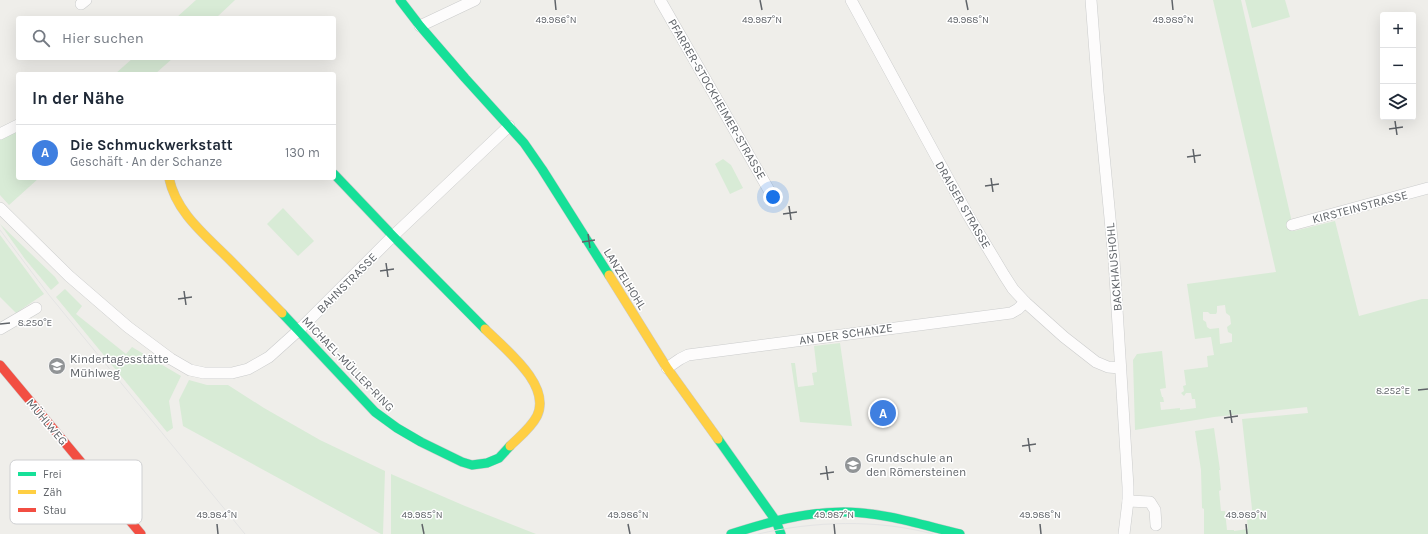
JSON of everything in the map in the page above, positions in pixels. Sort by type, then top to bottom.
[{"type":"street","name":"LANZELHOHL","points":[[400,0],[420,26],[524,143],[542,169],[667,368],[776,521],[781,534]]},
{"type":"street","points":[[420,26],[475,0]]},
{"type":"street","name":"PFARRER-STOCKHEIMER-STRASSE","points":[[660,0],[774,199]]},
{"type":"street","name":"DRAISER STRASSE","points":[[851,0],[968,215],[1014,289],[1025,302],[1064,337],[1096,362],[1108,367],[1120,368]]},
{"type":"street","name":"BACKHAUSHOHL","points":[[1092,0],[1098,92],[1114,260],[1128,501],[1124,534]]},
{"type":"street","points":[[0,134],[16,126]]},
{"type":"street","name":"BAHNSTRASSE","points":[[0,208],[69,276],[122,322],[171,359],[190,370],[217,374],[232,373],[248,369],[269,357],[299,330],[393,236],[508,126]]},
{"type":"street","name":"MICHAEL-MÜLLER-RING","points":[[169,180],[173,196],[178,205],[191,221],[299,330],[375,412],[396,428],[462,462],[472,465],[488,463],[499,458],[532,424],[537,416],[539,409],[539,394],[534,382],[523,367],[336,176]]},
{"type":"street","name":"KIRSTEINSTRASSE","points":[[1292,225],[1428,188]]},
{"type":"street","name":"AN DER SCHANZE","points":[[667,368],[688,355],[1011,313],[1025,302]]},
{"type":"street","points":[[0,330],[36,308]]},
{"type":"street","name":"MÜHLWEG","points":[[0,365],[79,460]]},
{"type":"street","points":[[1128,501],[1150,502],[1155,510],[1156,524]]},
{"type":"street","points":[[731,534],[776,521],[814,514],[845,512],[883,516],[960,534]]},
{"type":"street","name":"MÜHLWEG","points":[[133,524],[141,534]]},
{"type":"green space","points":[[196,0],[235,0],[218,16],[178,16]]},
{"type":"green space","points":[[1213,0],[1241,0],[1294,231],[1335,221],[1359,316],[1422,299],[1428,299],[1428,534],[1204,534],[1201,470],[1195,431],[1214,428],[1220,470],[1221,490],[1219,491],[1221,511],[1225,511],[1227,530],[1234,531],[1248,529],[1247,519],[1253,518],[1242,419],[1308,413],[1307,407],[1214,417],[1135,430],[1133,360],[1137,354],[1162,351],[1166,388],[1160,389],[1164,402],[1160,402],[1161,410],[1196,408],[1195,399],[1192,399],[1191,393],[1186,393],[1184,396],[1181,393],[1184,391],[1183,386],[1186,385],[1184,370],[1208,367],[1207,356],[1214,355],[1211,337],[1195,339],[1187,284],[1276,272]],"holes":[[[1225,305],[1226,313],[1230,316],[1231,324],[1227,327],[1228,332],[1232,334],[1232,342],[1220,344],[1219,328],[1210,329],[1207,327],[1206,322],[1203,320],[1203,312],[1216,314],[1217,306]]]},
{"type":"green space","points":[[1245,0],[1285,0],[1290,17],[1252,28]]},
{"type":"green space","points":[[131,60],[171,60],[157,72],[117,72]]},
{"type":"green space","points":[[16,131],[16,180],[37,180],[9,205],[0,195],[0,140]]},
{"type":"green space","points":[[723,159],[731,165],[743,188],[730,194],[715,164]]},
{"type":"green space","points":[[283,208],[314,241],[298,256],[267,224]]},
{"type":"green space","points":[[0,224],[55,277],[59,283],[51,290],[25,259]]},
{"type":"green space","points":[[0,235],[44,294],[16,313],[0,297]]},
{"type":"green space","points":[[65,289],[82,306],[76,314],[126,354],[132,347],[181,376],[169,401],[173,428],[167,432],[56,297]]},
{"type":"green space","points":[[840,343],[852,426],[800,422],[791,363],[795,363],[798,387],[814,385],[812,373],[817,372],[814,346]]},
{"type":"green space","points":[[189,380],[207,385],[228,385],[264,408],[320,440],[385,471],[383,534],[183,426],[179,400]]},
{"type":"green space","points":[[391,474],[465,506],[536,534],[391,534]]},
{"type":"tram line","points":[[0,230],[49,295],[245,534]]},
{"type":"tram line","points":[[758,534],[801,526],[823,524],[868,524],[912,529],[933,534]]},
{"type":"traffic: fast","points":[[400,0],[420,26],[465,78],[524,143],[609,275]]},
{"type":"traffic: fast","points":[[336,176],[485,329]]},
{"type":"traffic: fast","points":[[282,313],[375,412],[397,428],[421,442],[462,462],[472,465],[487,463],[499,458],[510,446]]},
{"type":"traffic: fast","points":[[718,439],[776,521],[781,534]]},
{"type":"traffic: fast","points":[[731,534],[787,518],[829,512],[873,514],[960,534]]},
{"type":"traffic: slow","points":[[170,180],[178,201],[192,222],[282,313]]},
{"type":"traffic: slow","points":[[609,275],[667,368],[718,439]]},
{"type":"traffic: slow","points":[[485,329],[524,368],[538,392],[540,404],[537,416],[528,428],[510,446]]},
{"type":"traffic: jam","points":[[0,365],[79,460]]},
{"type":"traffic: jam","points":[[133,524],[141,534]]},
{"type":"place","name":"Kindertagesstätte Mühlweg","points":[[57,366]]},
{"type":"place","name":"Die Schmuckwerkstatt","points":[[883,413]]},
{"type":"place","name":"Grundschule an den Römersteinen","points":[[853,465]]}]
